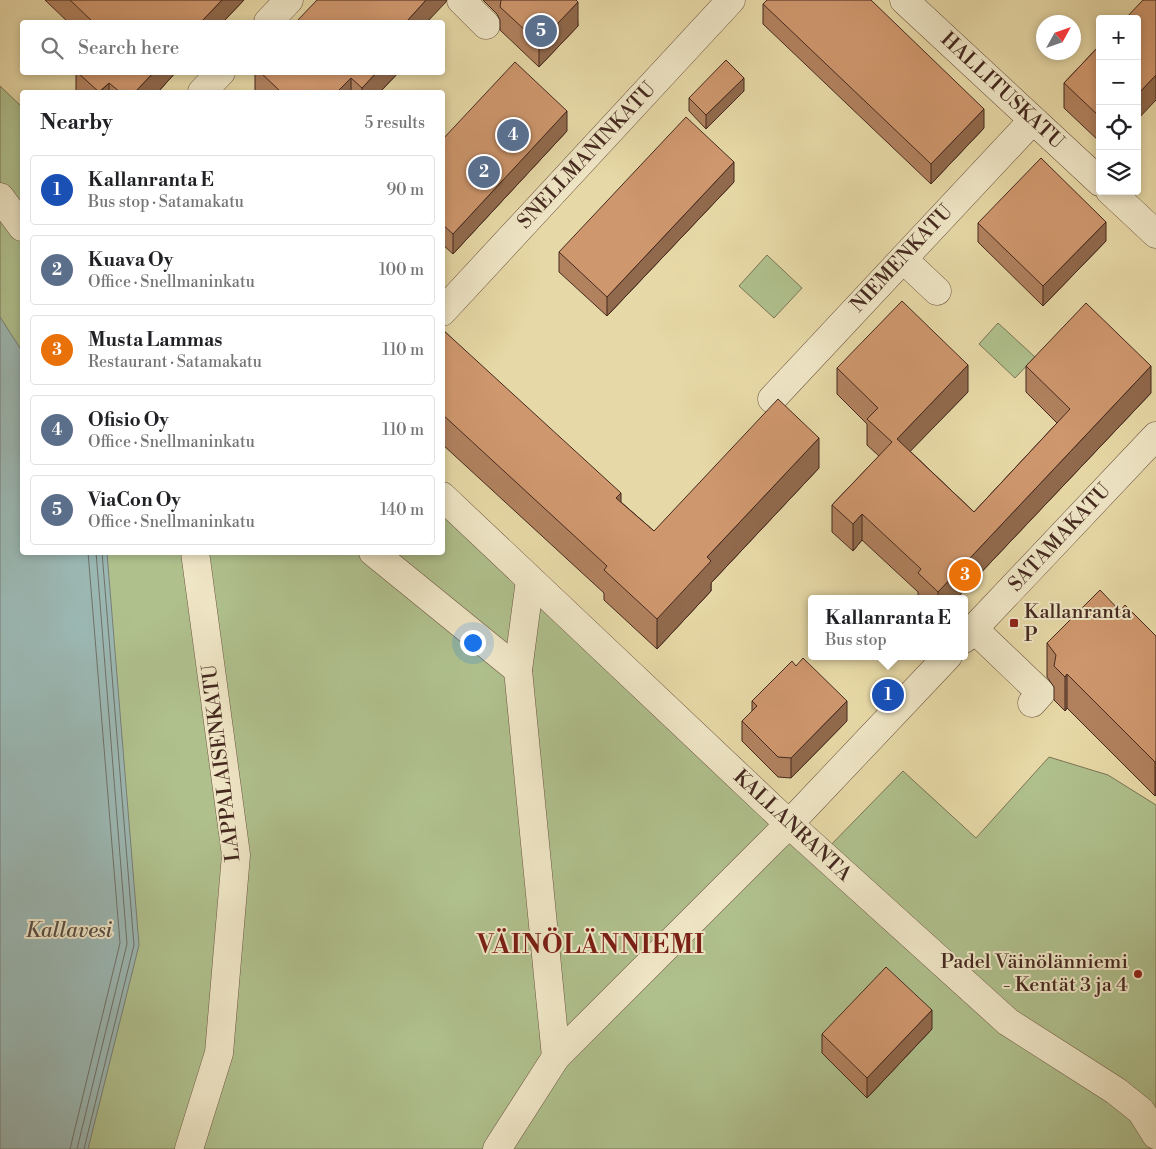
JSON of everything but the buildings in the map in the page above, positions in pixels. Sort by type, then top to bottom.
[{"type":"street","points":[[270,20],[289,0]]},
{"type":"street","points":[[461,0],[486,25]]},
{"type":"street","name":"SNELLMANINKATU","points":[[445,309],[731,0]]},
{"type":"street","name":"HALLITUSKATU","points":[[904,0],[1096,178]]},
{"type":"street","points":[[204,90],[218,75]]},
{"type":"street","name":"NIEMENKATU","points":[[772,399],[1033,120]]},
{"type":"street","points":[[1114,195],[1156,234]]},
{"type":"street","points":[[0,197],[20,224]]},
{"type":"street","points":[[903,259],[936,291]]},
{"type":"street","name":"SATAMAKATU","points":[[969,634],[1155,440]]},
{"type":"street","name":"KALLANRANTA","points":[[445,499],[789,824],[1008,1022],[1116,1091],[1141,1111],[1156,1135]]},
{"type":"street","name":"LAPPALAISENKATU","points":[[189,1149],[219,1053],[236,855],[195,555]]},
{"type":"street","points":[[377,555],[518,670]]},
{"type":"street","points":[[530,580],[518,670],[556,1057]]},
{"type":"street","points":[[969,634],[1041,693],[1032,702]]},
{"type":"street","points":[[497,1149],[556,1057],[789,824],[944,660]]},
{"type":"green space","points":[[0,86],[20,105],[20,555],[445,555],[445,501],[822,854],[903,771],[976,838],[1049,757],[1108,775],[1156,805],[1156,1149],[0,1149]]},
{"type":"green space","points":[[767,255],[802,288],[774,318],[739,286]]},
{"type":"green space","points":[[998,323],[1035,357],[1015,378],[979,344]]},
{"type":"water","name":"Kallavesi","points":[[0,317],[20,348],[20,555],[107,555],[139,945],[88,1149],[0,1149]]},
{"type":"place","name":"ViaCon Oy","points":[[541,31]]},
{"type":"place","name":"Ofisio Oy","points":[[513,135]]},
{"type":"place","name":"Kuava Oy","points":[[484,172]]},
{"type":"place","name":"Musta Lammas","points":[[965,575]]},
{"type":"place","name":"Kallanranta P","points":[[1014,623]]},
{"type":"place","name":"Kallanranta E","points":[[888,695]]},
{"type":"place","name":"Padel Väinölänniemi - Kentät 3 ja 4","points":[[1138,974]]},
{"type":"district","name":"VÄINÖLÄNNIEMI","points":[[591,945]]}]
